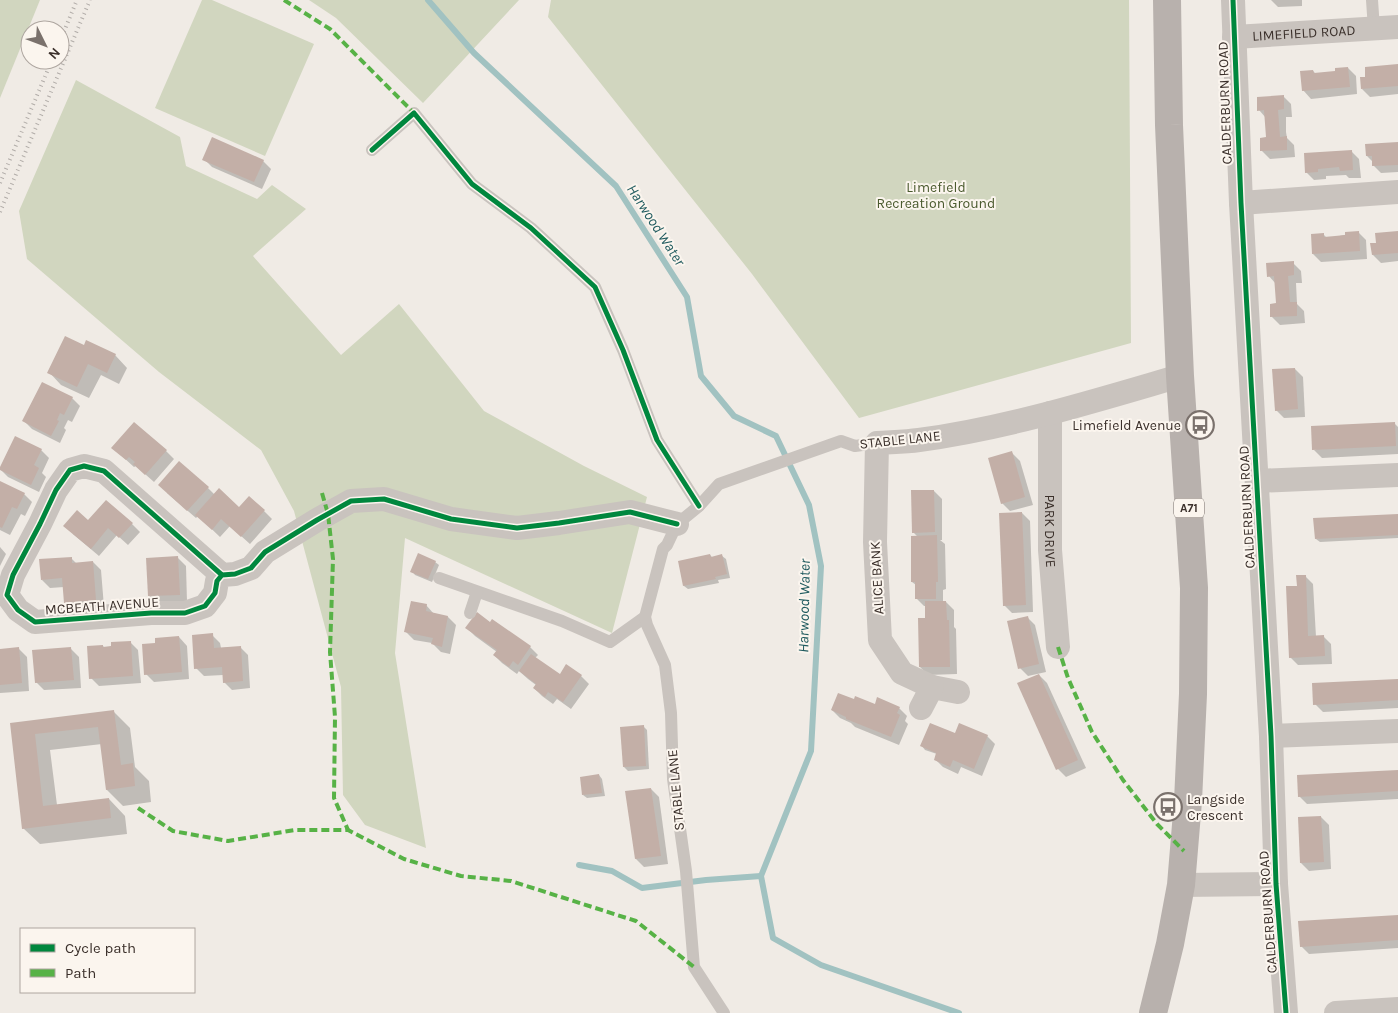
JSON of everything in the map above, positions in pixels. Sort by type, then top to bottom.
[{"type":"main road","name":"A71","points":[[1153,1013],[1170,944],[1181,885],[1188,801],[1192,714],[1194,588],[1180,376],[1168,125],[1167,0]]},
{"type":"street","name":"CALDERBURN ROAD","points":[[1233,0],[1241,203],[1271,736],[1276,884],[1286,1013]]},
{"type":"street","name":"LIMEFIELD ROAD","points":[[1234,37],[1398,27]]},
{"type":"street","points":[[1241,203],[1398,192]]},
{"type":"street","name":"STABLE LANE","points":[[877,443],[920,440],[988,428],[1050,413],[1180,376]]},
{"type":"street","name":"PARK DRIVE","points":[[1050,413],[1050,550],[1058,647]]},
{"type":"street","name":"ALICE BANK","points":[[877,443],[875,542],[880,640],[902,673],[926,697],[958,692]]},
{"type":"street","name":"MCBEATH AVENUE","points":[[84,466],[104,471],[222,575],[217,581],[215,593],[205,606],[185,613],[151,613],[35,622],[18,610],[7,595],[13,576],[56,490],[70,470],[84,466]]},
{"type":"street","points":[[1257,481],[1398,475]]},
{"type":"street","points":[[222,575],[235,574],[251,568],[265,552],[351,501],[384,499],[451,518],[517,528],[630,512],[676,524]]},
{"type":"street","points":[[1271,736],[1398,731]]},
{"type":"street","points":[[1181,885],[1276,884]]},
{"type":"street","points":[[1336,1013],[1398,1009]]},
{"type":"lane","name":"LIMEFIELD ROAD","points":[[1372,0],[1374,28]]},
{"type":"lane","points":[[372,150],[414,113],[472,184],[531,228],[595,287],[623,350],[658,440],[699,506]]},
{"type":"lane","name":"STABLE LANE","points":[[724,1013],[694,967],[687,902],[686,871],[672,779],[671,713],[665,665],[645,617],[663,548],[667,545],[676,524],[699,506],[719,484],[841,441],[855,446],[877,443]]},
{"type":"lane","points":[[439,578],[562,621],[610,642],[645,617]]},
{"type":"lane","points":[[470,613],[478,592]]},
{"type":"green space","points":[[0,0],[40,0],[32,20],[20,20],[20,49],[0,98]]},
{"type":"green space","points":[[202,0],[212,0],[314,44],[265,156],[155,108]]},
{"type":"green space","points":[[309,0],[519,0],[423,103],[336,18]]},
{"type":"green space","name":"Limefield Recreation Ground","points":[[551,0],[1129,0],[1131,343],[859,418],[752,274],[548,17]]},
{"type":"green space","points":[[76,80],[180,137],[186,166],[257,199],[272,185],[306,209],[253,256],[341,355],[399,304],[484,411],[584,466],[647,497],[612,633],[405,538],[395,653],[426,848],[365,825],[343,795],[341,687],[294,511],[261,450],[159,372],[27,259],[19,211]]},
{"type":"building","points":[[1398,64],[1398,86],[1361,89],[1360,77],[1365,77],[1365,67]]},
{"type":"building","points":[[1348,67],[1350,87],[1302,91],[1300,71],[1313,70],[1314,73],[1335,71],[1335,68]]},
{"type":"building","points":[[1284,95],[1284,109],[1278,110],[1280,137],[1287,136],[1287,150],[1260,151],[1260,138],[1266,137],[1264,110],[1257,111],[1257,97]]},
{"type":"building","points":[[212,137],[264,160],[254,182],[202,160]]},
{"type":"building","points":[[1398,142],[1398,165],[1372,166],[1372,156],[1366,156],[1365,144]]},
{"type":"building","points":[[1352,150],[1353,170],[1340,171],[1339,167],[1318,169],[1318,172],[1305,173],[1304,153]]},
{"type":"building","points":[[1359,231],[1360,251],[1312,254],[1311,234],[1324,233],[1324,237],[1345,235],[1345,232]]},
{"type":"building","points":[[1398,231],[1398,253],[1372,255],[1370,243],[1376,243],[1375,233]]},
{"type":"building","points":[[1294,261],[1294,275],[1288,276],[1290,302],[1297,302],[1297,316],[1270,317],[1270,304],[1276,303],[1274,276],[1267,277],[1266,263]]},
{"type":"building","points":[[65,336],[84,345],[86,340],[116,354],[107,373],[88,364],[77,387],[47,373]]},
{"type":"building","points":[[1295,368],[1298,409],[1275,411],[1272,369]]},
{"type":"building","points":[[42,382],[73,397],[64,415],[60,413],[57,420],[59,421],[51,436],[22,421]]},
{"type":"building","points":[[134,422],[167,450],[145,475],[133,464],[135,462],[129,457],[126,460],[111,448]]},
{"type":"building","points":[[1395,422],[1396,446],[1312,450],[1311,426]]},
{"type":"building","points":[[15,436],[42,449],[34,465],[39,468],[31,485],[0,470]]},
{"type":"building","points":[[1012,451],[1025,497],[1001,504],[988,458]]},
{"type":"building","points":[[179,461],[209,487],[187,511],[158,485]]},
{"type":"building","points":[[0,481],[25,493],[17,509],[12,507],[2,528],[0,527]]},
{"type":"building","points":[[219,488],[239,507],[249,496],[265,510],[241,537],[221,519],[212,530],[195,515]]},
{"type":"building","points":[[911,490],[934,490],[935,532],[912,533]]},
{"type":"building","points":[[106,500],[133,523],[119,538],[108,528],[91,549],[63,526],[77,510],[88,520]]},
{"type":"building","points":[[1022,512],[1026,605],[1003,606],[999,513]]},
{"type":"building","points":[[1398,514],[1398,535],[1315,539],[1313,518]]},
{"type":"building","points":[[937,535],[938,582],[936,582],[936,599],[915,599],[915,582],[911,582],[911,536]]},
{"type":"building","points":[[418,553],[436,561],[428,579],[410,572]]},
{"type":"building","points":[[710,554],[711,557],[722,554],[727,574],[715,577],[716,579],[683,586],[678,561]]},
{"type":"building","points":[[178,556],[180,595],[148,596],[146,558]]},
{"type":"building","points":[[72,557],[72,563],[93,561],[96,600],[64,603],[62,578],[41,580],[39,559]]},
{"type":"building","points":[[1296,575],[1306,575],[1308,636],[1324,635],[1325,656],[1289,658],[1286,586],[1297,586]]},
{"type":"building","points":[[411,601],[427,604],[426,611],[448,616],[442,647],[431,644],[433,638],[404,632]]},
{"type":"building","points":[[925,601],[946,601],[947,620],[949,620],[950,667],[919,667],[918,618],[925,618]]},
{"type":"building","points":[[477,612],[490,622],[492,619],[531,646],[518,665],[513,661],[509,667],[493,655],[497,650],[465,628]]},
{"type":"building","points":[[1028,616],[1039,664],[1018,669],[1007,621]]},
{"type":"building","points":[[213,633],[214,648],[241,646],[243,681],[223,683],[222,667],[194,669],[192,635]]},
{"type":"building","points":[[179,636],[182,672],[144,675],[142,644],[155,643],[155,638]]},
{"type":"building","points":[[131,641],[133,676],[89,679],[87,646],[103,645],[103,647],[111,646],[111,642]]},
{"type":"building","points":[[19,647],[22,683],[0,685],[0,649]]},
{"type":"building","points":[[71,647],[74,680],[35,683],[32,650]]},
{"type":"building","points":[[531,654],[560,674],[566,664],[582,675],[563,702],[548,692],[545,697],[533,688],[536,684],[519,671]]},
{"type":"building","points":[[1039,674],[1078,760],[1056,770],[1017,683]]},
{"type":"building","points":[[1398,679],[1398,700],[1313,705],[1312,683]]},
{"type":"building","points":[[838,693],[854,699],[855,696],[875,704],[877,697],[900,707],[897,713],[900,715],[891,737],[846,719],[846,717],[831,710]]},
{"type":"building","points":[[114,710],[121,765],[133,763],[135,786],[106,790],[98,727],[35,734],[43,806],[109,798],[111,818],[22,829],[10,723]]},
{"type":"building","points":[[930,723],[955,733],[959,723],[988,735],[974,769],[953,760],[950,767],[934,760],[936,753],[920,746]]},
{"type":"building","points":[[644,725],[646,766],[623,767],[620,727]]},
{"type":"building","points":[[1398,770],[1398,791],[1298,797],[1297,775]]},
{"type":"building","points":[[599,774],[602,793],[582,795],[580,777]]},
{"type":"building","points":[[651,788],[661,856],[635,859],[625,791]]},
{"type":"building","points":[[1321,816],[1324,862],[1300,863],[1298,817]]},
{"type":"building","points":[[1398,915],[1398,940],[1300,947],[1298,921]]},
{"type":"waterway","name":"Harwood Water","points":[[428,0],[474,53],[616,186],[687,297],[701,376],[734,416],[776,436],[809,505],[821,566],[811,751],[761,876],[773,938],[821,965],[959,1013]]},
{"type":"waterway","points":[[579,865],[612,871],[642,888],[706,880],[761,876]]},
{"type":"railway","points":[[69,20],[77,0]]},
{"type":"railway","points":[[0,212],[90,0]]},
{"type":"railway","points":[[0,183],[48,70]]},
{"type":"marked path","points":[[284,0],[330,29],[414,113]]},
{"type":"marked path","points":[[322,493],[328,514],[333,559],[330,652],[335,717],[334,798],[348,830]]},
{"type":"marked path","points":[[1058,647],[1068,678],[1092,732],[1123,780],[1157,824],[1184,851]]},
{"type":"marked path","points":[[138,808],[173,831],[228,841],[295,830],[348,830],[404,859],[461,876],[511,881],[636,921],[694,967]]},
{"type":"cycle path","points":[[1233,0],[1241,203],[1271,736],[1276,884],[1286,1013]]},
{"type":"cycle path","points":[[372,150],[414,113],[472,184],[531,228],[595,287],[623,350],[657,440],[699,506]]},
{"type":"cycle path","points":[[222,575],[217,581],[215,593],[205,606],[185,613],[151,613],[35,622],[18,610],[7,595],[13,575],[56,490],[70,470],[84,466],[104,471],[222,575],[235,574],[251,568],[265,552],[351,501],[384,499],[451,519],[517,528],[630,512],[677,524]]},
{"type":"place","name":"Limefield Avenue","points":[[1200,425]]},
{"type":"place","name":"Langside Crescent","points":[[1168,807]]}]
